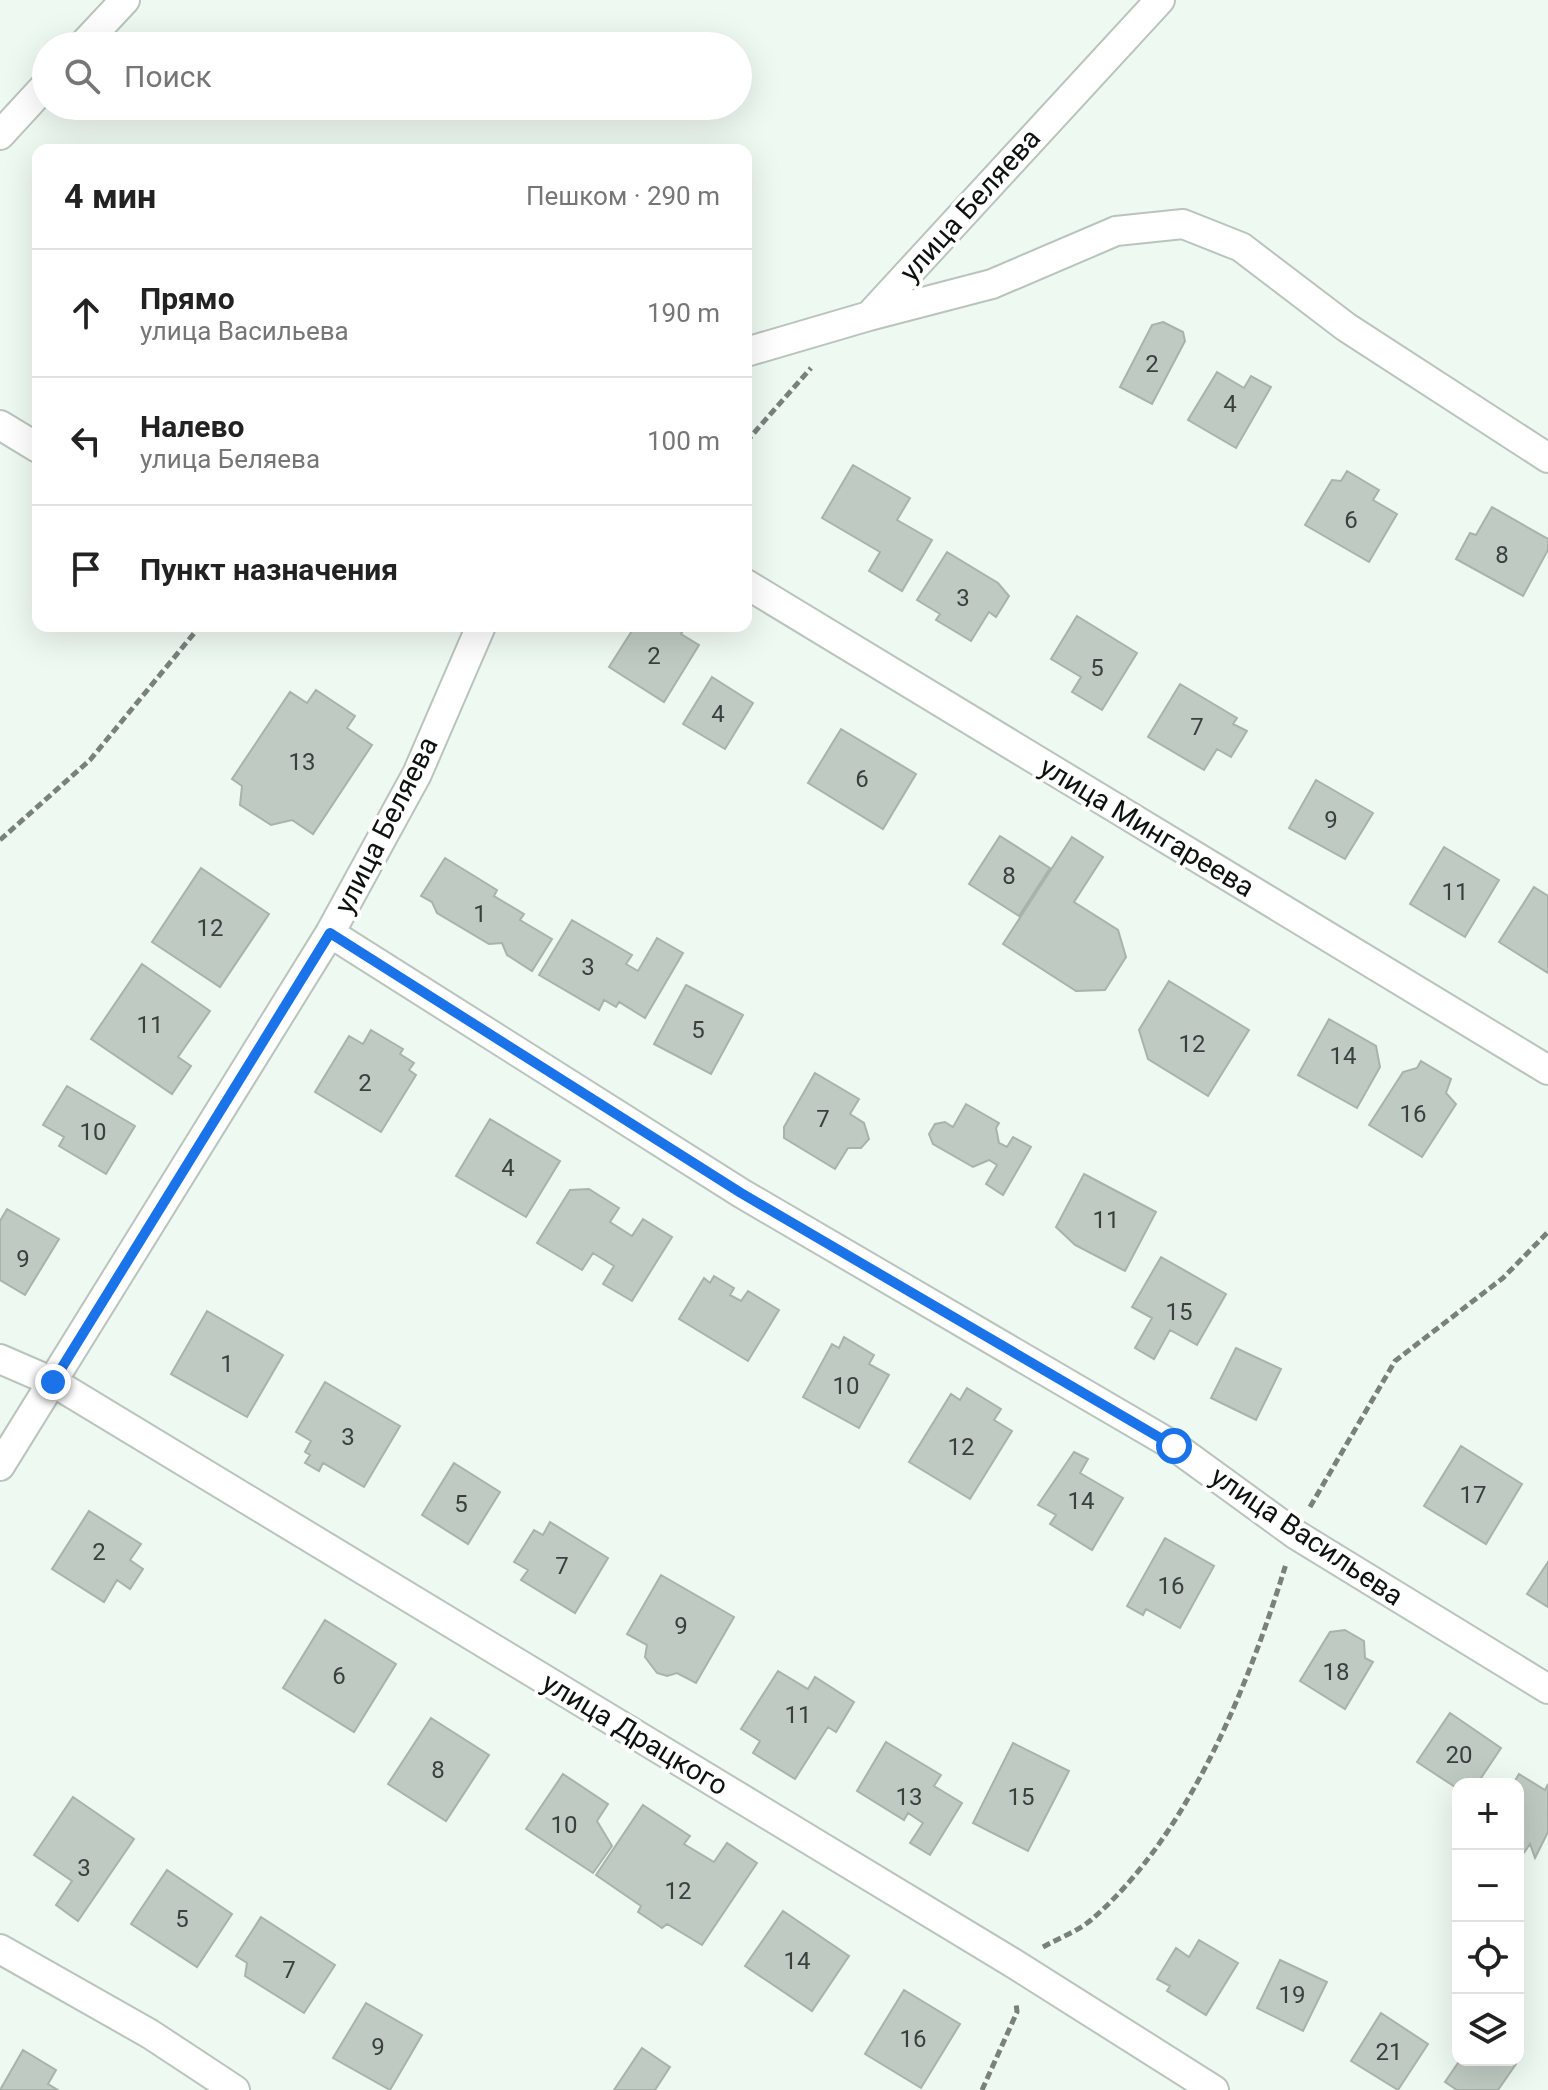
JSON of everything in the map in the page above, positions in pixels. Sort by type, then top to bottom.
[{"type":"street","points":[[95,32],[125,0]]},
{"type":"street","name":"улица Беляева","points":[[869,316],[1160,0]]},
{"type":"street","points":[[0,135],[32,100]]},
{"type":"street","points":[[752,350],[992,284],[1116,231],[1183,224],[1241,247],[1346,327],[1548,458]]},
{"type":"street","points":[[0,425],[32,444]]},
{"type":"street","name":"улица Мингареева","points":[[752,588],[1548,1070]]},
{"type":"street","name":"улица Беляева","points":[[0,1466],[330,933],[417,774],[478,632]]},
{"type":"street","name":"улица Васильева","points":[[330,933],[741,1193],[1174,1446],[1295,1534],[1548,1689]]},
{"type":"street","name":"улица Драцкого","points":[[0,1359],[53,1382],[1013,1963],[1214,2090]]},
{"type":"street","points":[[0,1949],[150,2034],[235,2090]]},
{"type":"path","points":[[752,435],[814,365]]},
{"type":"path","points":[[0,840],[90,760],[195,632]]},
{"type":"path","points":[[982,2090],[1017,2012],[1013,1963],[1089,1922],[1140,1872],[1205,1768],[1269,1619],[1295,1534],[1395,1361],[1503,1278],[1548,1232]]},
{"type":"building","points":[[1163,322],[1183,332],[1185,341],[1152,404],[1120,387],[1152,325]]},
{"type":"building","points":[[1217,372],[1244,388],[1251,376],[1271,387],[1236,448],[1188,420]]},
{"type":"building","points":[[853,465],[910,498],[897,520],[932,540],[902,591],[869,571],[880,552],[822,518]]},
{"type":"building","points":[[1347,471],[1379,490],[1373,500],[1397,514],[1369,562],[1305,525],[1332,480],[1341,481]]},
{"type":"building","points":[[1492,507],[1548,539],[1548,550],[1523,596],[1456,559],[1470,533],[1476,535]]},
{"type":"building","points":[[947,552],[998,583],[1009,596],[996,617],[989,612],[971,641],[936,620],[940,614],[917,600]]},
{"type":"building","points":[[1077,616],[1137,653],[1102,710],[1072,692],[1081,677],[1051,659]]},
{"type":"building","points":[[631,632],[682,632],[699,645],[664,702],[609,667]]},
{"type":"building","points":[[712,677],[753,703],[725,749],[683,724]]},
{"type":"building","points":[[1180,684],[1237,718],[1233,724],[1247,731],[1231,757],[1217,749],[1204,770],[1148,737]]},
{"type":"building","points":[[316,690],[355,716],[347,728],[372,745],[313,834],[292,820],[271,825],[240,805],[242,786],[232,779],[290,692],[307,703]]},
{"type":"building","points":[[841,729],[916,774],[883,829],[808,783]]},
{"type":"building","points":[[1316,780],[1373,813],[1345,859],[1289,828]]},
{"type":"building","points":[[1000,836],[1050,868],[1019,916],[969,884]]},
{"type":"building","points":[[1072,837],[1103,857],[1074,902],[1118,930],[1126,957],[1105,990],[1076,991],[1003,944]]},
{"type":"building","points":[[1444,847],[1499,880],[1465,937],[1410,904]]},
{"type":"building","points":[[445,858],[497,890],[494,896],[524,914],[520,920],[552,939],[532,971],[507,955],[502,943],[489,944],[437,913],[432,902],[421,896]]},
{"type":"building","points":[[201,868],[269,914],[220,987],[152,942]]},
{"type":"building","points":[[1534,887],[1548,896],[1548,973],[1499,942]]},
{"type":"building","points":[[572,920],[632,955],[626,964],[638,971],[657,938],[683,953],[645,1018],[619,1002],[616,1007],[604,1000],[599,1010],[539,975]]},
{"type":"building","points":[[142,964],[210,1011],[178,1057],[191,1066],[172,1094],[91,1039]]},
{"type":"building","points":[[1169,981],[1249,1030],[1208,1096],[1148,1059],[1139,1030]]},
{"type":"building","points":[[686,985],[743,1015],[711,1074],[654,1044]]},
{"type":"building","points":[[1329,1019],[1376,1046],[1380,1067],[1357,1108],[1298,1075]]},
{"type":"building","points":[[371,1030],[403,1049],[400,1054],[414,1063],[409,1070],[416,1075],[381,1132],[315,1092],[349,1036],[363,1044]]},
{"type":"building","points":[[1421,1061],[1451,1079],[1446,1093],[1456,1104],[1422,1157],[1369,1125],[1403,1072],[1417,1068]]},
{"type":"building","points":[[815,1073],[859,1099],[850,1114],[864,1123],[869,1139],[861,1148],[848,1148],[835,1169],[784,1138],[784,1127]]},
{"type":"building","points":[[67,1086],[135,1126],[106,1174],[59,1146],[64,1137],[43,1125]]},
{"type":"building","points":[[966,1104],[999,1123],[996,1128],[999,1143],[1007,1147],[1013,1137],[1031,1147],[1003,1195],[986,1184],[997,1165],[989,1160],[973,1167],[933,1144],[929,1134],[935,1124],[945,1122],[953,1127]]},
{"type":"building","points":[[490,1119],[560,1161],[526,1217],[456,1176]]},
{"type":"building","points":[[1084,1174],[1156,1212],[1125,1271],[1075,1245],[1056,1227]]},
{"type":"building","points":[[589,1189],[619,1208],[610,1222],[632,1236],[643,1219],[672,1237],[632,1301],[603,1284],[614,1266],[593,1253],[582,1270],[537,1243],[570,1190]]},
{"type":"building","points":[[7,1209],[59,1239],[25,1295],[0,1280],[0,1221]]},
{"type":"building","points":[[1161,1257],[1226,1294],[1197,1345],[1170,1330],[1154,1359],[1135,1348],[1152,1318],[1132,1307]]},
{"type":"building","points":[[714,1276],[734,1288],[730,1295],[741,1301],[748,1291],[779,1310],[748,1361],[679,1319],[704,1278],[710,1283]]},
{"type":"building","points":[[207,1311],[283,1355],[247,1417],[171,1374]]},
{"type":"building","points":[[844,1337],[874,1355],[869,1364],[889,1375],[859,1428],[803,1397],[832,1344],[839,1348]]},
{"type":"building","points":[[1236,1348],[1281,1369],[1256,1420],[1211,1398]]},
{"type":"building","points":[[325,1382],[400,1426],[364,1487],[323,1463],[319,1471],[305,1463],[310,1455],[305,1452],[311,1441],[296,1432]]},
{"type":"building","points":[[967,1388],[1001,1409],[994,1420],[1012,1431],[970,1499],[909,1462],[951,1394],[960,1400]]},
{"type":"building","points":[[1461,1446],[1522,1484],[1486,1544],[1424,1506]]},
{"type":"building","points":[[1074,1452],[1088,1459],[1080,1473],[1123,1498],[1092,1550],[1050,1524],[1056,1515],[1038,1505]]},
{"type":"building","points":[[454,1463],[500,1492],[468,1544],[422,1515]]},
{"type":"building","points":[[89,1511],[141,1544],[130,1560],[143,1569],[130,1589],[117,1580],[104,1602],[52,1569]]},
{"type":"building","points":[[550,1522],[608,1558],[575,1613],[521,1580],[528,1570],[514,1562],[534,1530],[543,1535]]},
{"type":"building","points":[[1165,1538],[1214,1566],[1180,1628],[1146,1609],[1143,1615],[1127,1606]]},
{"type":"building","points":[[1548,1562],[1548,1607],[1527,1594]]},
{"type":"building","points":[[661,1575],[734,1617],[696,1683],[677,1673],[667,1676],[657,1673],[645,1657],[647,1645],[627,1634]]},
{"type":"building","points":[[325,1620],[396,1664],[354,1732],[283,1688]]},
{"type":"building","points":[[1345,1630],[1364,1641],[1365,1658],[1373,1662],[1345,1709],[1300,1681],[1330,1632]]},
{"type":"building","points":[[778,1671],[808,1689],[815,1677],[854,1702],[836,1732],[828,1727],[795,1779],[753,1753],[760,1741],[741,1729]]},
{"type":"building","points":[[1450,1713],[1501,1748],[1481,1778],[1452,1778],[1452,1785],[1417,1762]]},
{"type":"building","points":[[431,1718],[489,1755],[446,1821],[388,1784]]},
{"type":"building","points":[[886,1742],[941,1775],[934,1786],[962,1803],[930,1855],[910,1843],[923,1823],[908,1813],[904,1820],[857,1791]]},
{"type":"building","points":[[1013,1743],[1069,1771],[1028,1851],[973,1823]]},
{"type":"building","points":[[563,1774],[608,1804],[597,1821],[612,1846],[593,1873],[526,1829]]},
{"type":"building","points":[[1519,1774],[1545,1790],[1548,1784],[1548,1832],[1535,1858],[1530,1844],[1524,1853],[1524,1778],[1517,1778]]},
{"type":"building","points":[[73,1797],[134,1839],[78,1921],[56,1905],[72,1881],[34,1855]]},
{"type":"building","points":[[643,1805],[690,1836],[684,1844],[714,1862],[727,1843],[757,1863],[702,1945],[667,1924],[662,1928],[638,1912],[641,1906],[596,1875]]},
{"type":"building","points":[[167,1870],[232,1914],[197,1967],[131,1924]]},
{"type":"building","points":[[783,1911],[849,1956],[812,2011],[745,1966]]},
{"type":"building","points":[[261,1917],[335,1965],[304,2013],[245,1976],[247,1963],[236,1956]]},
{"type":"building","points":[[1199,1940],[1238,1963],[1206,2015],[1167,1991],[1170,1986],[1157,1979],[1176,1948],[1189,1957]]},
{"type":"building","points":[[1280,1960],[1327,1982],[1303,2031],[1257,2008]]},
{"type":"building","points":[[904,1990],[960,2024],[921,2088],[865,2054]]},
{"type":"building","points":[[366,2003],[422,2035],[390,2090],[333,2058]]},
{"type":"building","points":[[1381,2013],[1428,2044],[1398,2090],[1351,2061]]},
{"type":"building","points":[[642,2048],[670,2067],[655,2090],[614,2090]]},
{"type":"building","points":[[23,2050],[56,2070],[48,2084],[58,2090],[0,2090]]},
{"type":"building","points":[[1456,2066],[1515,2066],[1498,2090],[1457,2090],[1445,2082]]},
{"type":"route","points":[[53,1382],[330,933],[741,1193],[1174,1446]]}]
